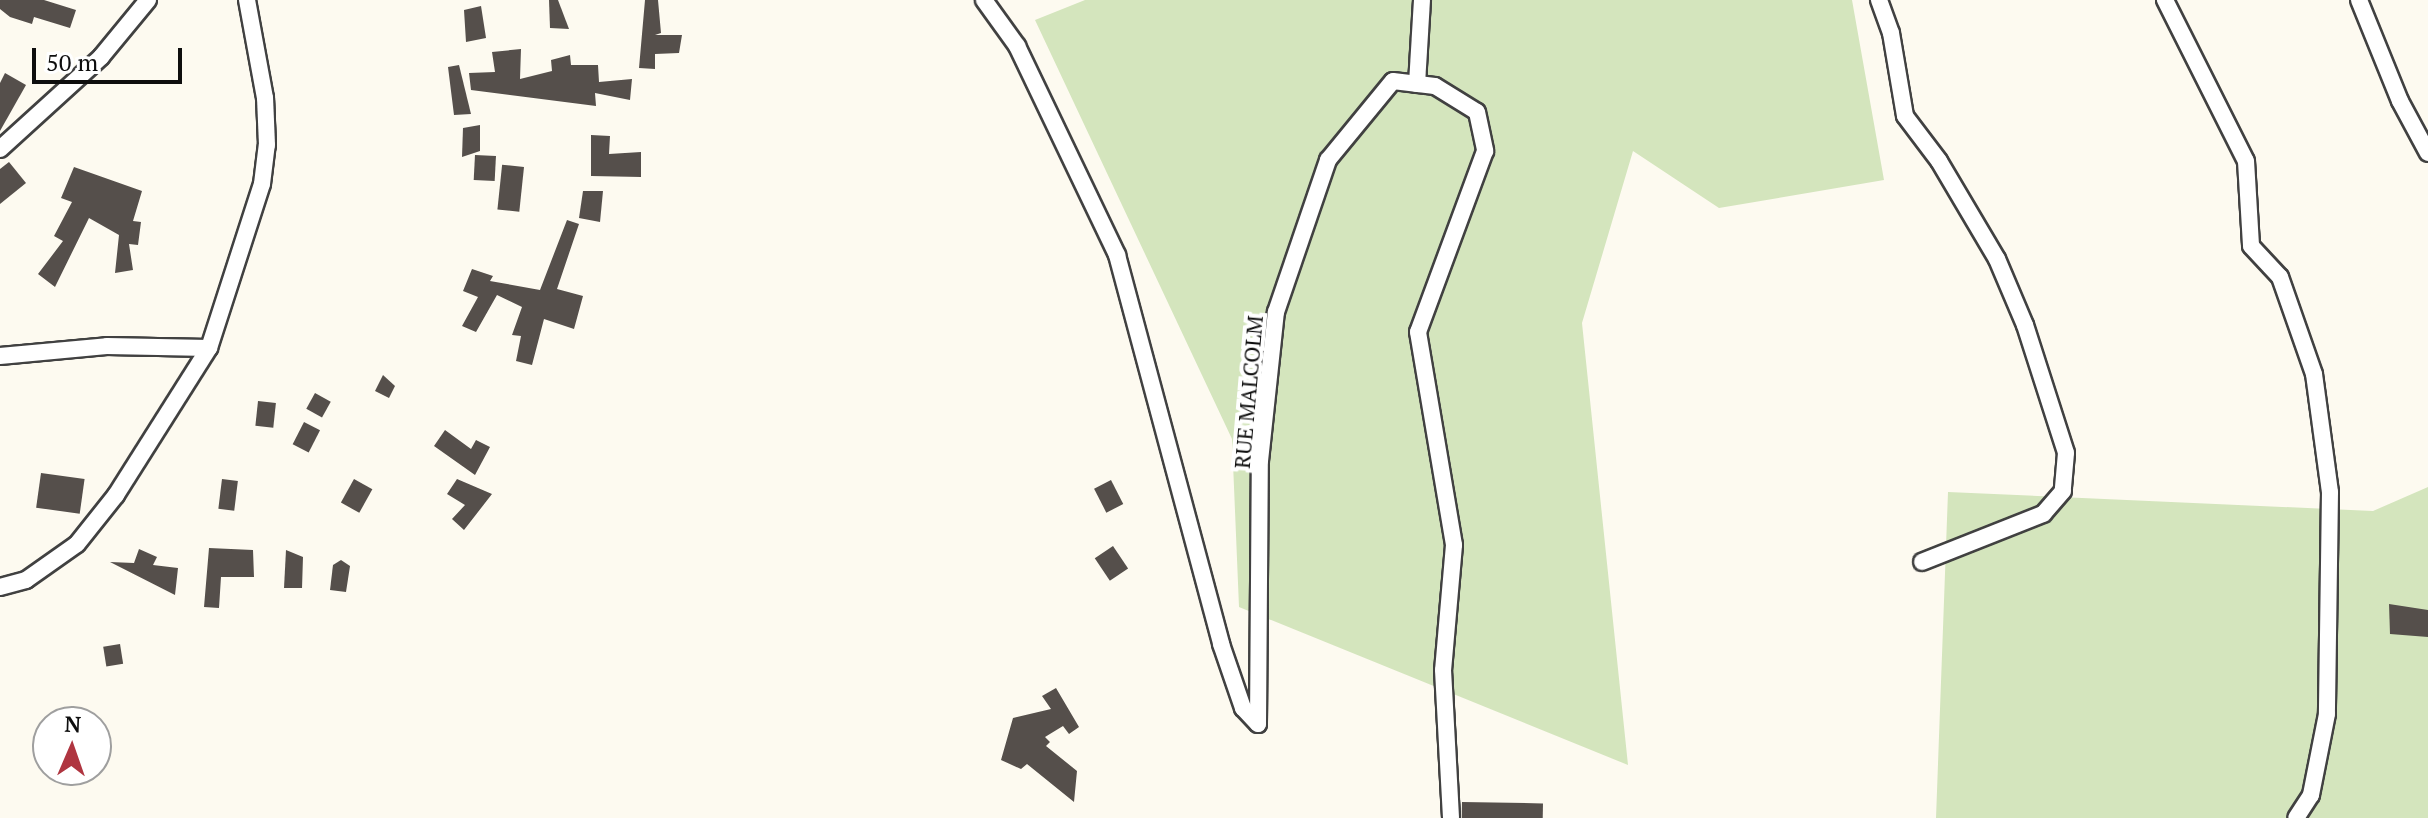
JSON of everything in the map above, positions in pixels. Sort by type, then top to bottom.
[{"type":"street","points":[[0,149],[101,57],[148,0]]},
{"type":"street","points":[[0,587],[26,580],[77,544],[116,495],[209,348],[262,184],[267,145],[265,98],[247,0]]},
{"type":"street","name":"RUE MALCOLM","points":[[984,0],[1017,46],[1117,255],[1221,644],[1243,708],[1258,724],[1260,461],[1276,312],[1328,160],[1393,81],[1417,84]]},
{"type":"street","points":[[1422,0],[1417,84],[1435,86],[1477,112],[1485,151],[1418,332],[1454,545],[1443,670],[1451,818]]},
{"type":"street","points":[[1879,0],[1891,33],[1905,116],[1939,161],[1997,259],[2025,325],[2066,453],[2063,491],[2043,514],[1922,562]]},
{"type":"street","points":[[2165,0],[2246,161],[2251,246],[2280,277],[2314,374],[2330,492],[2327,714],[2311,795],[2296,818]]},
{"type":"street","points":[[2359,0],[2400,101],[2428,153]]},
{"type":"street","points":[[0,356],[107,346],[209,348]]},
{"type":"green space","points":[[1085,0],[1852,0],[1884,180],[1719,208],[1633,151],[1582,323],[1628,765],[1239,607],[1232,439],[1035,20]]},
{"type":"green space","points":[[2428,487],[2428,818],[1936,818],[1948,492],[2373,511]]},
{"type":"building","points":[[0,0],[44,0],[76,10],[70,28],[34,17],[32,24],[10,17],[0,9]]},
{"type":"building","points":[[549,0],[558,0],[569,29],[550,28]]},
{"type":"building","points":[[645,0],[658,0],[661,33],[655,35],[682,35],[679,53],[655,54],[655,69],[639,68]]},
{"type":"building","points":[[481,6],[486,38],[466,42],[464,10]]},
{"type":"building","points":[[521,49],[520,79],[552,71],[551,60],[570,55],[571,65],[598,65],[599,82],[632,79],[630,100],[595,93],[596,106],[471,90],[469,73],[495,72],[492,52]]},
{"type":"building","points":[[459,65],[471,114],[454,115],[448,67]]},
{"type":"building","points":[[5,73],[26,85],[0,131],[0,83]]},
{"type":"building","points":[[480,125],[480,151],[462,157],[463,128]]},
{"type":"building","points":[[591,135],[610,136],[609,154],[641,152],[641,177],[591,176]]},
{"type":"building","points":[[475,155],[496,156],[495,181],[474,180]]},
{"type":"building","points":[[9,162],[26,183],[0,204],[0,169]]},
{"type":"building","points":[[502,165],[524,167],[519,212],[497,209]]},
{"type":"building","points":[[74,167],[142,191],[133,221],[141,222],[138,245],[129,244],[133,270],[115,273],[119,235],[89,218],[55,287],[38,274],[63,241],[54,236],[72,202],[61,198]]},
{"type":"building","points":[[583,191],[603,191],[600,222],[579,218]]},
{"type":"building","points":[[567,220],[579,224],[557,289],[583,296],[574,329],[544,319],[532,365],[516,361],[521,336],[512,335],[522,307],[497,295],[476,332],[462,326],[478,297],[463,291],[472,269],[493,276],[490,281],[540,290]]},
{"type":"building","points":[[383,375],[395,386],[389,398],[375,391]]},
{"type":"building","points":[[315,393],[331,402],[322,417],[306,409]]},
{"type":"building","points":[[258,401],[276,403],[273,428],[255,426]]},
{"type":"building","points":[[304,422],[320,430],[309,452],[293,444]]},
{"type":"building","points":[[445,430],[471,449],[476,440],[490,447],[475,475],[434,446]]},
{"type":"building","points":[[41,473],[85,479],[80,514],[36,508]]},
{"type":"building","points":[[222,479],[238,481],[234,511],[218,509]]},
{"type":"building","points":[[354,479],[372,489],[359,513],[341,503]]},
{"type":"building","points":[[457,479],[492,494],[464,530],[452,519],[465,505],[447,494]]},
{"type":"building","points":[[1111,480],[1123,504],[1106,513],[1094,489]]},
{"type":"building","points":[[1113,546],[1128,568],[1110,581],[1095,558]]},
{"type":"building","points":[[209,548],[253,550],[254,577],[221,577],[219,608],[204,607]]},
{"type":"building","points":[[139,549],[157,557],[153,565],[178,568],[175,595],[110,562],[134,563]]},
{"type":"building","points":[[286,550],[303,557],[302,588],[284,588]]},
{"type":"building","points":[[341,560],[350,566],[346,592],[330,590],[333,565]]},
{"type":"building","points":[[2389,604],[2428,610],[2428,637],[2390,634]]},
{"type":"building","points":[[120,644],[123,664],[106,666],[103,647]]},
{"type":"building","points":[[1056,688],[1079,727],[1069,734],[1063,726],[1045,737],[1050,742],[1046,746],[1077,771],[1074,802],[1027,764],[1021,769],[1001,760],[1013,718],[1051,709],[1042,696]]},
{"type":"building","points":[[1462,802],[1543,803],[1543,818],[1462,818]]}]
